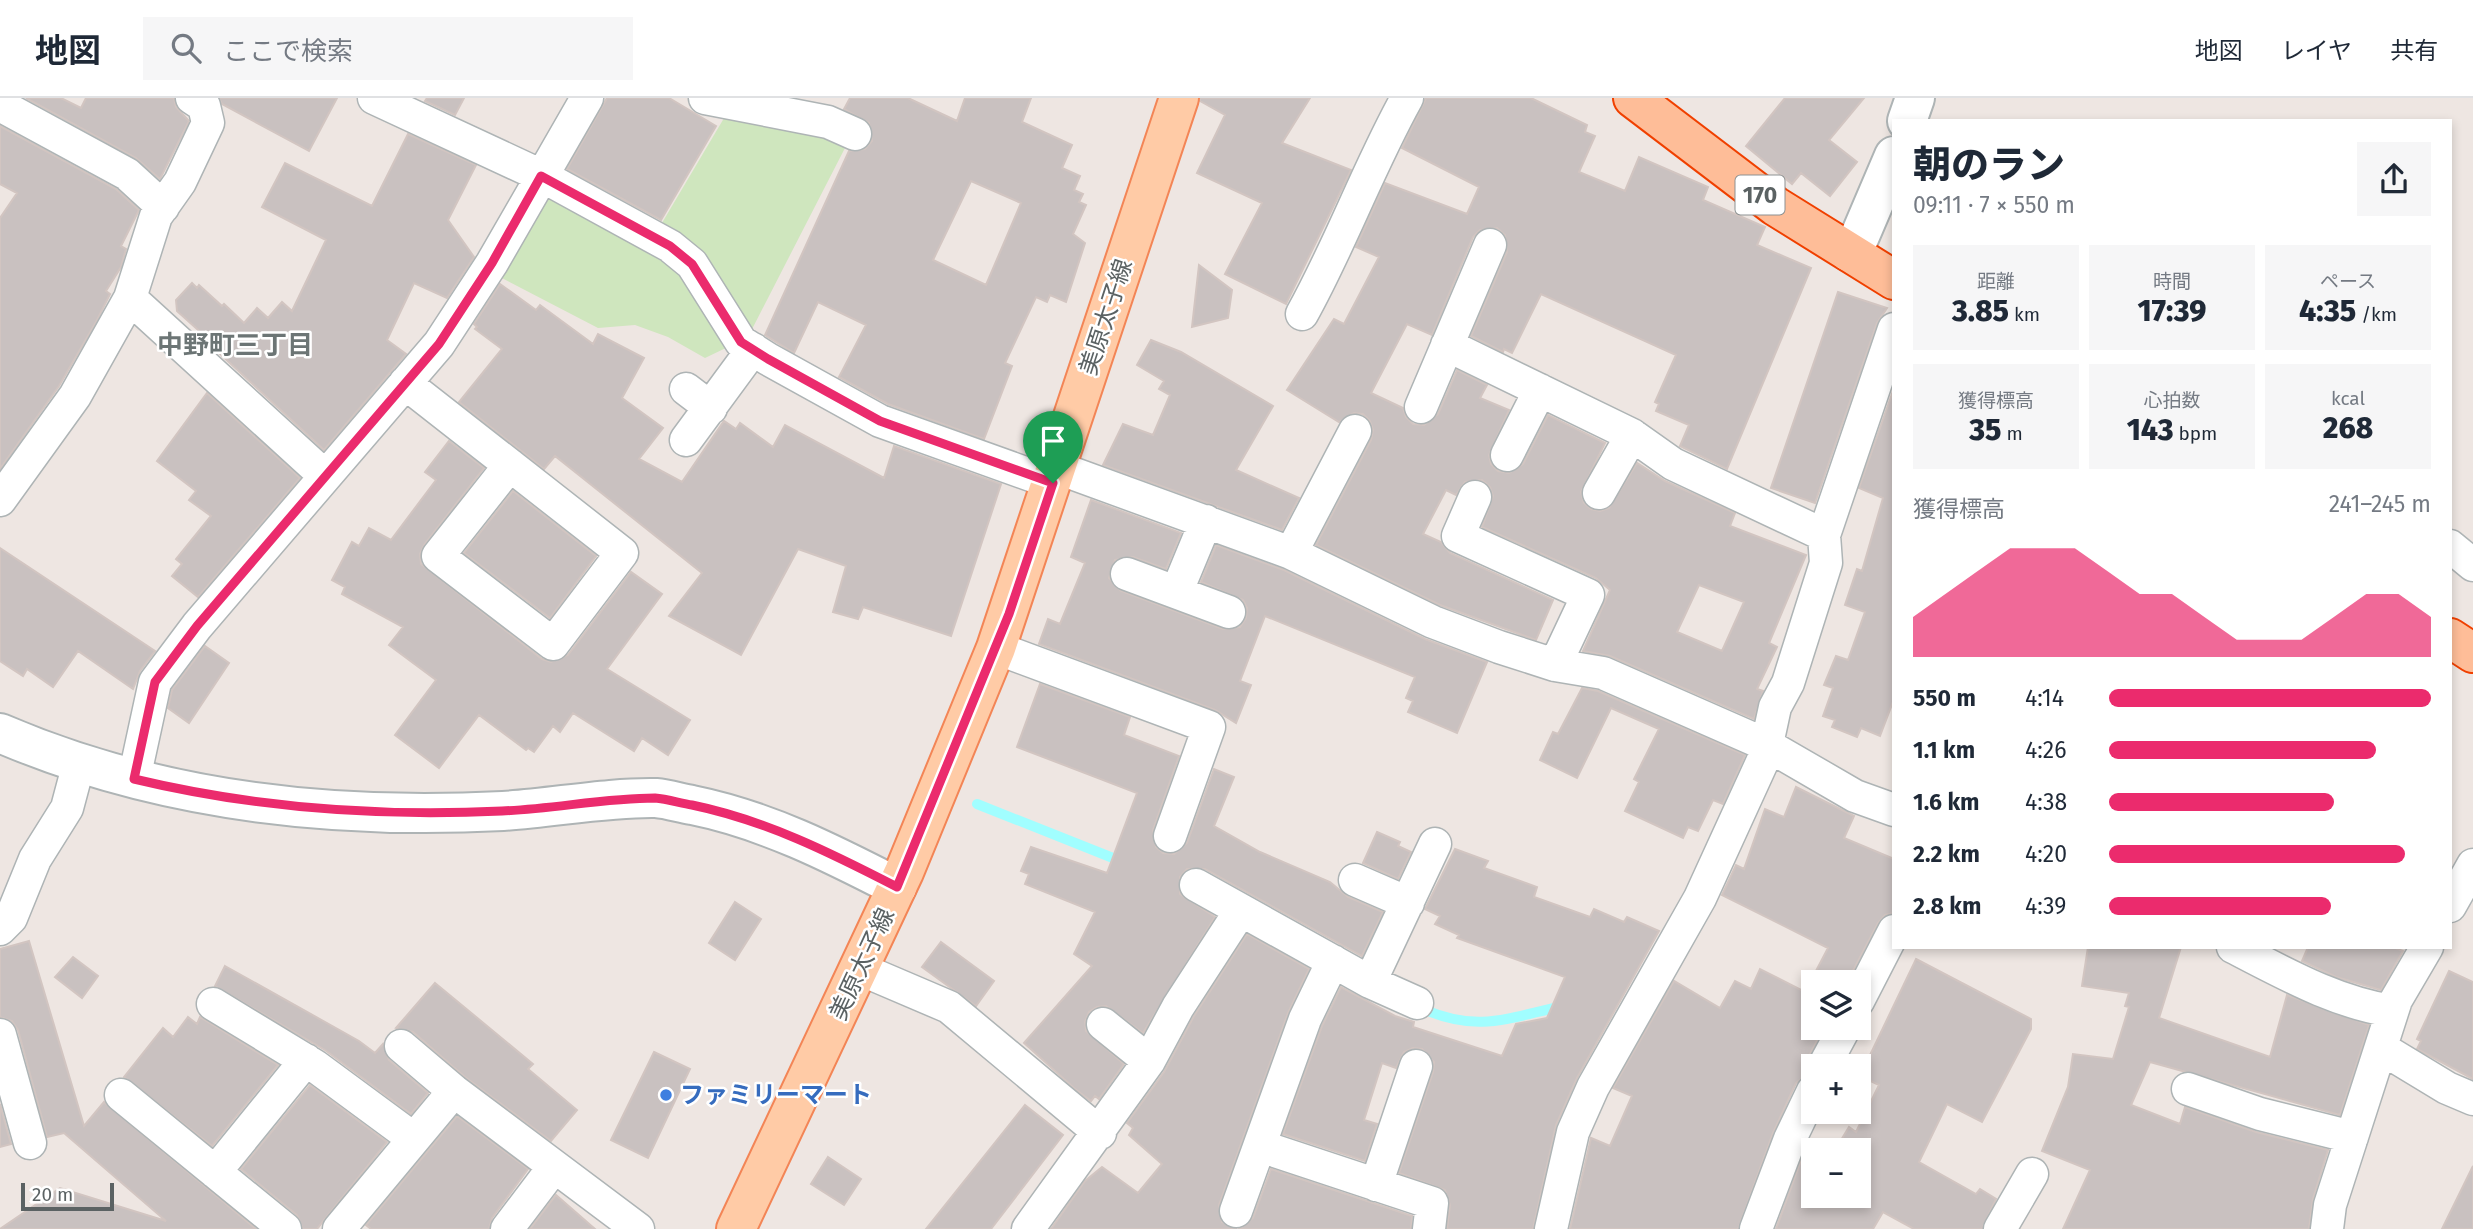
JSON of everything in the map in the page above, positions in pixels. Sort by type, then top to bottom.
[{"type":"highway","name":"170","points":[[1633,98],[1775,206],[1892,279]]},
{"type":"main road","name":"美原太子線","points":[[736,1229],[897,887],[996,648],[1179,98]]},
{"type":"street","points":[[0,500],[75,396],[130,298],[143,249],[163,207],[180,182],[208,123],[204,106],[192,98]]},
{"type":"street","points":[[374,98],[541,176],[670,246],[692,264],[741,342],[880,421],[1206,521],[1291,553],[1433,622],[1555,665],[1603,673],[1672,706],[1767,744],[1855,796],[1892,809]]},
{"type":"street","points":[[134,779],[155,682],[197,626],[439,344],[492,263],[587,98]]},
{"type":"street","points":[[705,98],[828,122],[855,134]]},
{"type":"street","points":[[1302,314],[1329,266],[1382,144],[1407,98]]},
{"type":"street","points":[[1908,119],[1915,98]]},
{"type":"street","points":[[0,105],[127,174],[163,207]]},
{"type":"street","points":[[1849,252],[1859,238],[1892,161]]},
{"type":"street","points":[[1421,407],[1490,246]]},
{"type":"street","points":[[130,298],[325,477]]},
{"type":"street","points":[[1551,1229],[1578,1121],[1593,1087],[1700,898],[1767,744],[1775,707],[1788,683],[1826,563],[1824,535],[1892,335]]},
{"type":"street","points":[[1447,345],[1632,435],[1673,464],[1824,535]]},
{"type":"street","points":[[686,440],[752,349]]},
{"type":"street","points":[[405,383],[510,464],[622,553],[553,644],[438,556],[510,464]]},
{"type":"street","points":[[686,389],[711,408]]},
{"type":"street","points":[[1507,455],[1540,390]]},
{"type":"street","points":[[1291,553],[1355,431]]},
{"type":"street","points":[[1599,493],[1632,435]]},
{"type":"street","points":[[1475,497],[1458,536],[1588,595],[1555,665]]},
{"type":"street","points":[[1177,591],[1206,521]]},
{"type":"street","points":[[2452,548],[2473,565]]},
{"type":"street","points":[[1127,575],[1230,612]]},
{"type":"street","points":[[996,648],[1209,727],[1170,836]]},
{"type":"street","points":[[0,733],[79,763],[134,779],[239,800],[324,809],[405,813],[502,811],[657,798],[736,814],[817,846],[897,887]]},
{"type":"street","points":[[0,929],[11,918],[35,859],[67,808],[79,763]]},
{"type":"street","points":[[1370,982],[1435,844]]},
{"type":"street","points":[[2452,902],[2473,865]]},
{"type":"street","points":[[1355,880],[1408,903]]},
{"type":"street","points":[[1196,885],[1370,982],[1417,1003]]},
{"type":"street","points":[[1028,1229],[1100,1133],[1149,1061],[1178,1007],[1241,910]]},
{"type":"street","points":[[1871,975],[1892,935]]},
{"type":"street","points":[[2237,949],[2326,993],[2366,1007],[2392,1011]]},
{"type":"street","points":[[2327,1229],[2330,1205],[2392,1011],[2426,949]]},
{"type":"street","points":[[1236,1211],[1305,1020],[1333,961]]},
{"type":"street","points":[[860,969],[949,1007],[1100,1133]]},
{"type":"street","points":[[213,1004],[306,1060],[414,1139]]},
{"type":"street","points":[[1103,1024],[1149,1061]]},
{"type":"street","points":[[0,1035],[30,1143]]},
{"type":"street","points":[[401,1046],[454,1091],[638,1229]]},
{"type":"street","points":[[2381,1048],[2447,1088],[2473,1099]]},
{"type":"street","points":[[215,1172],[306,1060]]},
{"type":"street","points":[[1376,1185],[1416,1066]]},
{"type":"street","points":[[2188,1089],[2260,1114],[2352,1137]]},
{"type":"street","points":[[339,1229],[454,1091]]},
{"type":"street","points":[[121,1095],[285,1229]]},
{"type":"street","points":[[1756,1229],[1801,1116]]},
{"type":"street","points":[[1260,1146],[1432,1203],[1429,1229]]},
{"type":"street","points":[[507,1229],[554,1167]]},
{"type":"street","points":[[2000,1229],[2032,1174]]},
{"type":"green space","points":[[730,108],[815,124],[846,146],[749,335],[659,228]]},
{"type":"green space","points":[[543,192],[679,263],[730,346],[705,358],[668,337],[635,325],[598,328],[498,276]]},
{"type":"building","points":[[26,98],[61,98],[81,108],[86,98],[174,98],[176,107],[189,121],[160,179],[136,158]]},
{"type":"building","points":[[219,98],[337,98],[309,151],[222,104]]},
{"type":"building","points":[[427,98],[464,98],[455,115],[425,101]]},
{"type":"building","points":[[607,98],[669,98],[716,126],[661,220],[567,169]]},
{"type":"building","points":[[850,98],[908,98],[957,121],[965,98],[1031,98],[1022,122],[1072,145],[1062,168],[1080,176],[1074,190],[1083,194],[1079,202],[1086,205],[1073,234],[1085,243],[1066,302],[1050,295],[1047,302],[1036,297],[1005,363],[1012,366],[984,439],[888,404],[839,377],[866,325],[818,302],[794,353],[765,335],[849,151],[865,149],[872,141],[869,123],[844,109]],"holes":[[[971,181],[1021,203],[986,285],[933,260]]]},
{"type":"building","points":[[1200,98],[1310,98],[1282,143],[1351,170],[1286,304],[1225,274],[1262,203],[1197,173],[1225,115],[1200,101]]},
{"type":"building","points":[[1426,98],[1531,98],[1587,125],[1585,132],[1595,136],[1579,172],[1625,191],[1639,157],[1708,187],[1703,200],[1765,227],[1757,245],[1811,268],[1727,469],[1680,446],[1689,425],[1656,411],[1659,404],[1655,402],[1676,355],[1541,294],[1512,353],[1504,349],[1503,352],[1471,336],[1507,252],[1505,235],[1497,228],[1480,230],[1473,237],[1432,335],[1407,324],[1371,393],[1403,408],[1406,417],[1413,424],[1424,425],[1438,414],[1457,370],[1487,385],[1480,398],[1509,410],[1489,455],[1491,464],[1498,471],[1509,473],[1523,464],[1548,415],[1605,443],[1581,492],[1584,503],[1591,509],[1600,511],[1609,508],[1637,463],[1665,481],[1735,513],[1730,526],[1806,555],[1769,643],[1777,647],[1757,689],[1763,691],[1754,719],[1610,656],[1583,651],[1610,590],[1596,578],[1482,527],[1493,496],[1490,487],[1482,480],[1465,482],[1456,495],[1446,490],[1423,534],[1441,542],[1450,553],[1553,600],[1536,640],[1440,605],[1316,545],[1371,440],[1373,430],[1370,421],[1363,414],[1354,413],[1339,422],[1287,390],[1334,319],[1344,324],[1379,257],[1356,247],[1385,183],[1467,214],[1479,187],[1402,148]],"holes":[[[1699,585],[1744,602],[1722,651],[1677,632]]]},
{"type":"building","points":[[1785,98],[1864,98],[1829,140],[1857,162],[1830,196],[1801,173],[1792,184],[1746,146]]},
{"type":"building","points":[[0,126],[116,189],[139,210],[121,246],[126,249],[121,267],[106,291],[110,294],[96,322],[59,386],[0,469],[0,218],[17,193],[0,184]]},
{"type":"building","points":[[408,134],[476,165],[448,220],[474,257],[447,298],[414,283],[387,340],[406,354],[324,450],[205,340],[207,338],[177,311],[176,300],[192,283],[197,288],[199,285],[222,306],[224,304],[244,323],[257,308],[268,318],[282,302],[292,311],[326,240],[262,207],[285,163],[372,206]]},
{"type":"building","points":[[1199,265],[1232,290],[1228,318],[1192,327]]},
{"type":"building","points":[[500,284],[536,310],[540,305],[593,344],[598,334],[644,358],[622,398],[663,428],[639,459],[682,482],[724,421],[736,429],[740,423],[773,447],[785,425],[884,478],[894,446],[1001,484],[951,636],[863,607],[858,619],[833,612],[846,566],[798,549],[741,655],[669,616],[702,573],[555,456],[544,469],[459,402],[502,349],[475,329],[477,327],[474,324]]},
{"type":"building","points":[[1838,292],[1887,308],[1877,323],[1815,503],[1771,488]]},
{"type":"building","points":[[1151,340],[1181,352],[1273,406],[1236,470],[1299,498],[1282,530],[1103,465],[1123,424],[1153,435],[1170,395],[1159,389],[1164,381],[1137,365]]},
{"type":"building","points":[[207,393],[300,478],[198,597],[172,576],[182,564],[176,559],[211,516],[189,500],[196,491],[157,461]]},
{"type":"building","points":[[1892,394],[1892,704],[1880,736],[1861,728],[1857,737],[1832,727],[1835,720],[1823,716],[1833,688],[1824,685],[1836,656],[1848,660],[1865,612],[1845,605],[1857,569],[1862,571],[1883,498],[1859,488]]},
{"type":"building","points":[[449,441],[484,468],[424,545],[420,554],[421,564],[542,659],[551,662],[568,655],[631,572],[662,594],[607,669],[690,720],[668,755],[642,738],[634,751],[573,713],[560,732],[553,726],[534,752],[528,748],[526,750],[479,715],[439,768],[395,735],[436,680],[389,645],[403,627],[342,594],[345,587],[332,580],[352,542],[359,546],[369,528],[391,540],[436,480],[425,472]]},
{"type":"building","points":[[513,491],[596,556],[550,618],[464,553]]},
{"type":"building","points":[[1091,500],[1181,533],[1166,569],[1133,557],[1115,560],[1109,578],[1121,591],[1223,629],[1240,627],[1246,618],[1247,608],[1243,600],[1201,582],[1216,545],[1284,570],[1425,639],[1487,662],[1457,733],[1408,712],[1413,701],[1406,698],[1415,677],[1265,616],[1240,681],[1251,685],[1236,723],[1215,710],[1039,644],[1048,619],[1060,624],[1085,563],[1071,557]]},
{"type":"building","points":[[0,548],[155,651],[140,671],[133,689],[78,651],[53,687],[27,669],[23,676],[0,661]]},
{"type":"building","points":[[205,646],[229,663],[189,723],[168,708],[172,690]]},
{"type":"building","points":[[1040,684],[1130,717],[1124,735],[1179,756],[1153,830],[1156,847],[1163,853],[1174,854],[1187,843],[1214,769],[1234,777],[1214,826],[1260,852],[1330,882],[1348,897],[1383,912],[1362,956],[1205,869],[1187,869],[1180,877],[1180,894],[1215,917],[1143,1033],[1106,1006],[1089,1012],[1085,1022],[1086,1031],[1124,1064],[1099,1099],[1095,1096],[1091,1101],[1075,1089],[1024,1043],[1092,966],[1074,954],[1095,912],[1025,884],[1029,874],[1021,871],[1031,847],[1107,873],[1137,793],[1017,747]]},
{"type":"building","points":[[1582,688],[1598,691],[1745,755],[1723,804],[1713,800],[1698,831],[1688,827],[1683,838],[1625,811],[1639,782],[1634,779],[1659,729],[1611,708],[1577,778],[1540,760],[1553,732],[1558,734]]},
{"type":"building","points":[[1796,787],[1854,816],[1844,838],[1892,858],[1892,913],[1885,915],[1878,923],[1853,970],[1816,970],[1828,948],[1722,895],[1736,865],[1744,869],[1765,809],[1784,817]]},
{"type":"building","points":[[1377,832],[1400,842],[1398,846],[1411,852],[1398,879],[1363,863]]},
{"type":"building","points":[[1455,849],[1488,861],[1484,868],[1537,887],[1534,897],[1590,917],[1594,909],[1624,922],[1627,917],[1659,931],[1577,1078],[1556,1125],[1533,1229],[1447,1229],[1450,1205],[1445,1190],[1399,1173],[1433,1072],[1434,1062],[1422,1049],[1413,1048],[1404,1052],[1396,1068],[1382,1063],[1364,1120],[1377,1124],[1365,1161],[1283,1134],[1322,1026],[1341,987],[1395,1016],[1414,1022],[1413,1027],[1502,1056],[1516,1024],[1547,1018],[1565,977],[1457,938],[1459,935],[1435,924],[1440,916],[1425,909]]},
{"type":"building","points":[[735,902],[761,919],[735,960],[709,943]]},
{"type":"building","points":[[1247,934],[1309,969],[1288,1013],[1219,1205],[1222,1222],[1237,1229],[1051,1229],[1085,1181],[1102,1167],[1138,1193],[1162,1164],[1129,1135],[1133,1128],[1127,1123],[1164,1072],[1194,1016]]},
{"type":"building","points":[[29,941],[84,1126],[104,1102],[256,1229],[0,1229],[60,1188],[166,1221],[64,1133],[47,1137],[18,1030],[12,1021],[0,1017],[0,949]]},
{"type":"building","points":[[941,942],[994,981],[976,1006],[922,967]]},
{"type":"building","points":[[2088,949],[2180,949],[2159,1018],[2270,1057],[2287,995],[2369,1025],[2340,1115],[2150,1062],[2131,1105],[2180,1124],[2185,1107],[2256,1132],[2328,1150],[2313,1199],[2309,1229],[2063,1229],[2090,1170],[2042,1151],[2068,1087],[2073,1054],[2113,1059],[2129,1007],[2125,1006],[2129,993],[2082,986]]},
{"type":"building","points":[[2307,949],[2403,951],[2381,990],[2336,977],[2302,961]]},
{"type":"building","points":[[73,957],[98,976],[82,998],[55,977]]},
{"type":"building","points":[[1916,959],[2031,1019],[2031,1029],[1982,1122],[1947,1104],[1919,1162],[1976,1194],[1980,1189],[1996,1199],[1982,1229],[1914,1229],[1883,1212],[1873,1229],[1776,1229],[1801,1160],[1801,1208],[1871,1208],[1871,1138],[1842,1138],[1849,1127],[1856,1132],[1860,1124],[1871,1124],[1871,1101],[1879,1085],[1871,1081],[1871,1054]]},
{"type":"building","points":[[225,966],[359,1041],[375,1053],[383,1044],[389,1060],[428,1093],[411,1114],[325,1050],[215,986]]},
{"type":"building","points":[[1760,969],[1801,990],[1801,1040],[1817,1040],[1810,1054],[1801,1054],[1801,1079],[1796,1083],[1773,1133],[1738,1229],[1570,1229],[1591,1138],[1610,1146],[1632,1096],[1613,1088],[1674,981],[1720,1008],[1735,981],[1751,989]]},
{"type":"building","points":[[2449,971],[2473,982],[2473,1079],[2417,1049],[2421,1041],[2417,1039]]},
{"type":"building","points":[[435,983],[533,1064],[528,1069],[577,1110],[551,1141],[465,1077],[413,1032],[396,1028]]},
{"type":"building","points":[[188,1017],[197,1024],[200,1017],[278,1065],[212,1146],[124,1077],[163,1028],[173,1037]]},
{"type":"building","points":[[654,1052],[690,1069],[648,1158],[611,1140]]},
{"type":"building","points":[[310,1085],[387,1142],[317,1229],[303,1229],[297,1215],[241,1169]]},
{"type":"building","points":[[0,1104],[11,1144],[0,1147]]},
{"type":"building","points":[[1025,1105],[1063,1135],[991,1229],[926,1229]]},
{"type":"building","points":[[457,1116],[528,1169],[492,1218],[489,1229],[371,1229],[366,1225]]},
{"type":"building","points":[[828,1157],[861,1179],[844,1205],[811,1184]]},
{"type":"building","points":[[2473,1166],[2473,1229],[2442,1229]]},
{"type":"building","points":[[1271,1169],[1412,1216],[1411,1229],[1239,1229],[1253,1218]]},
{"type":"building","points":[[556,1195],[595,1229],[530,1229]]},
{"type":"waterway","points":[[977,804],[1123,862]]},
{"type":"waterway","points":[[1425,1004],[1423,1009],[1443,1016],[1477,1022],[1509,1019],[1563,1006]]},
{"type":"place","name":"ファミリーマート","points":[[666,1095]]},
{"type":"district","name":"中野町三丁目","points":[[235,345]]},
{"type":"route","points":[[541,176],[670,246],[692,264],[741,342],[768,359],[825,388],[880,421],[1053,483],[1009,614],[934,803],[897,887],[817,846],[736,814],[657,798],[502,811],[405,813],[324,809],[239,800],[134,779],[155,682],[197,626],[439,344],[492,263],[541,176]]}]
